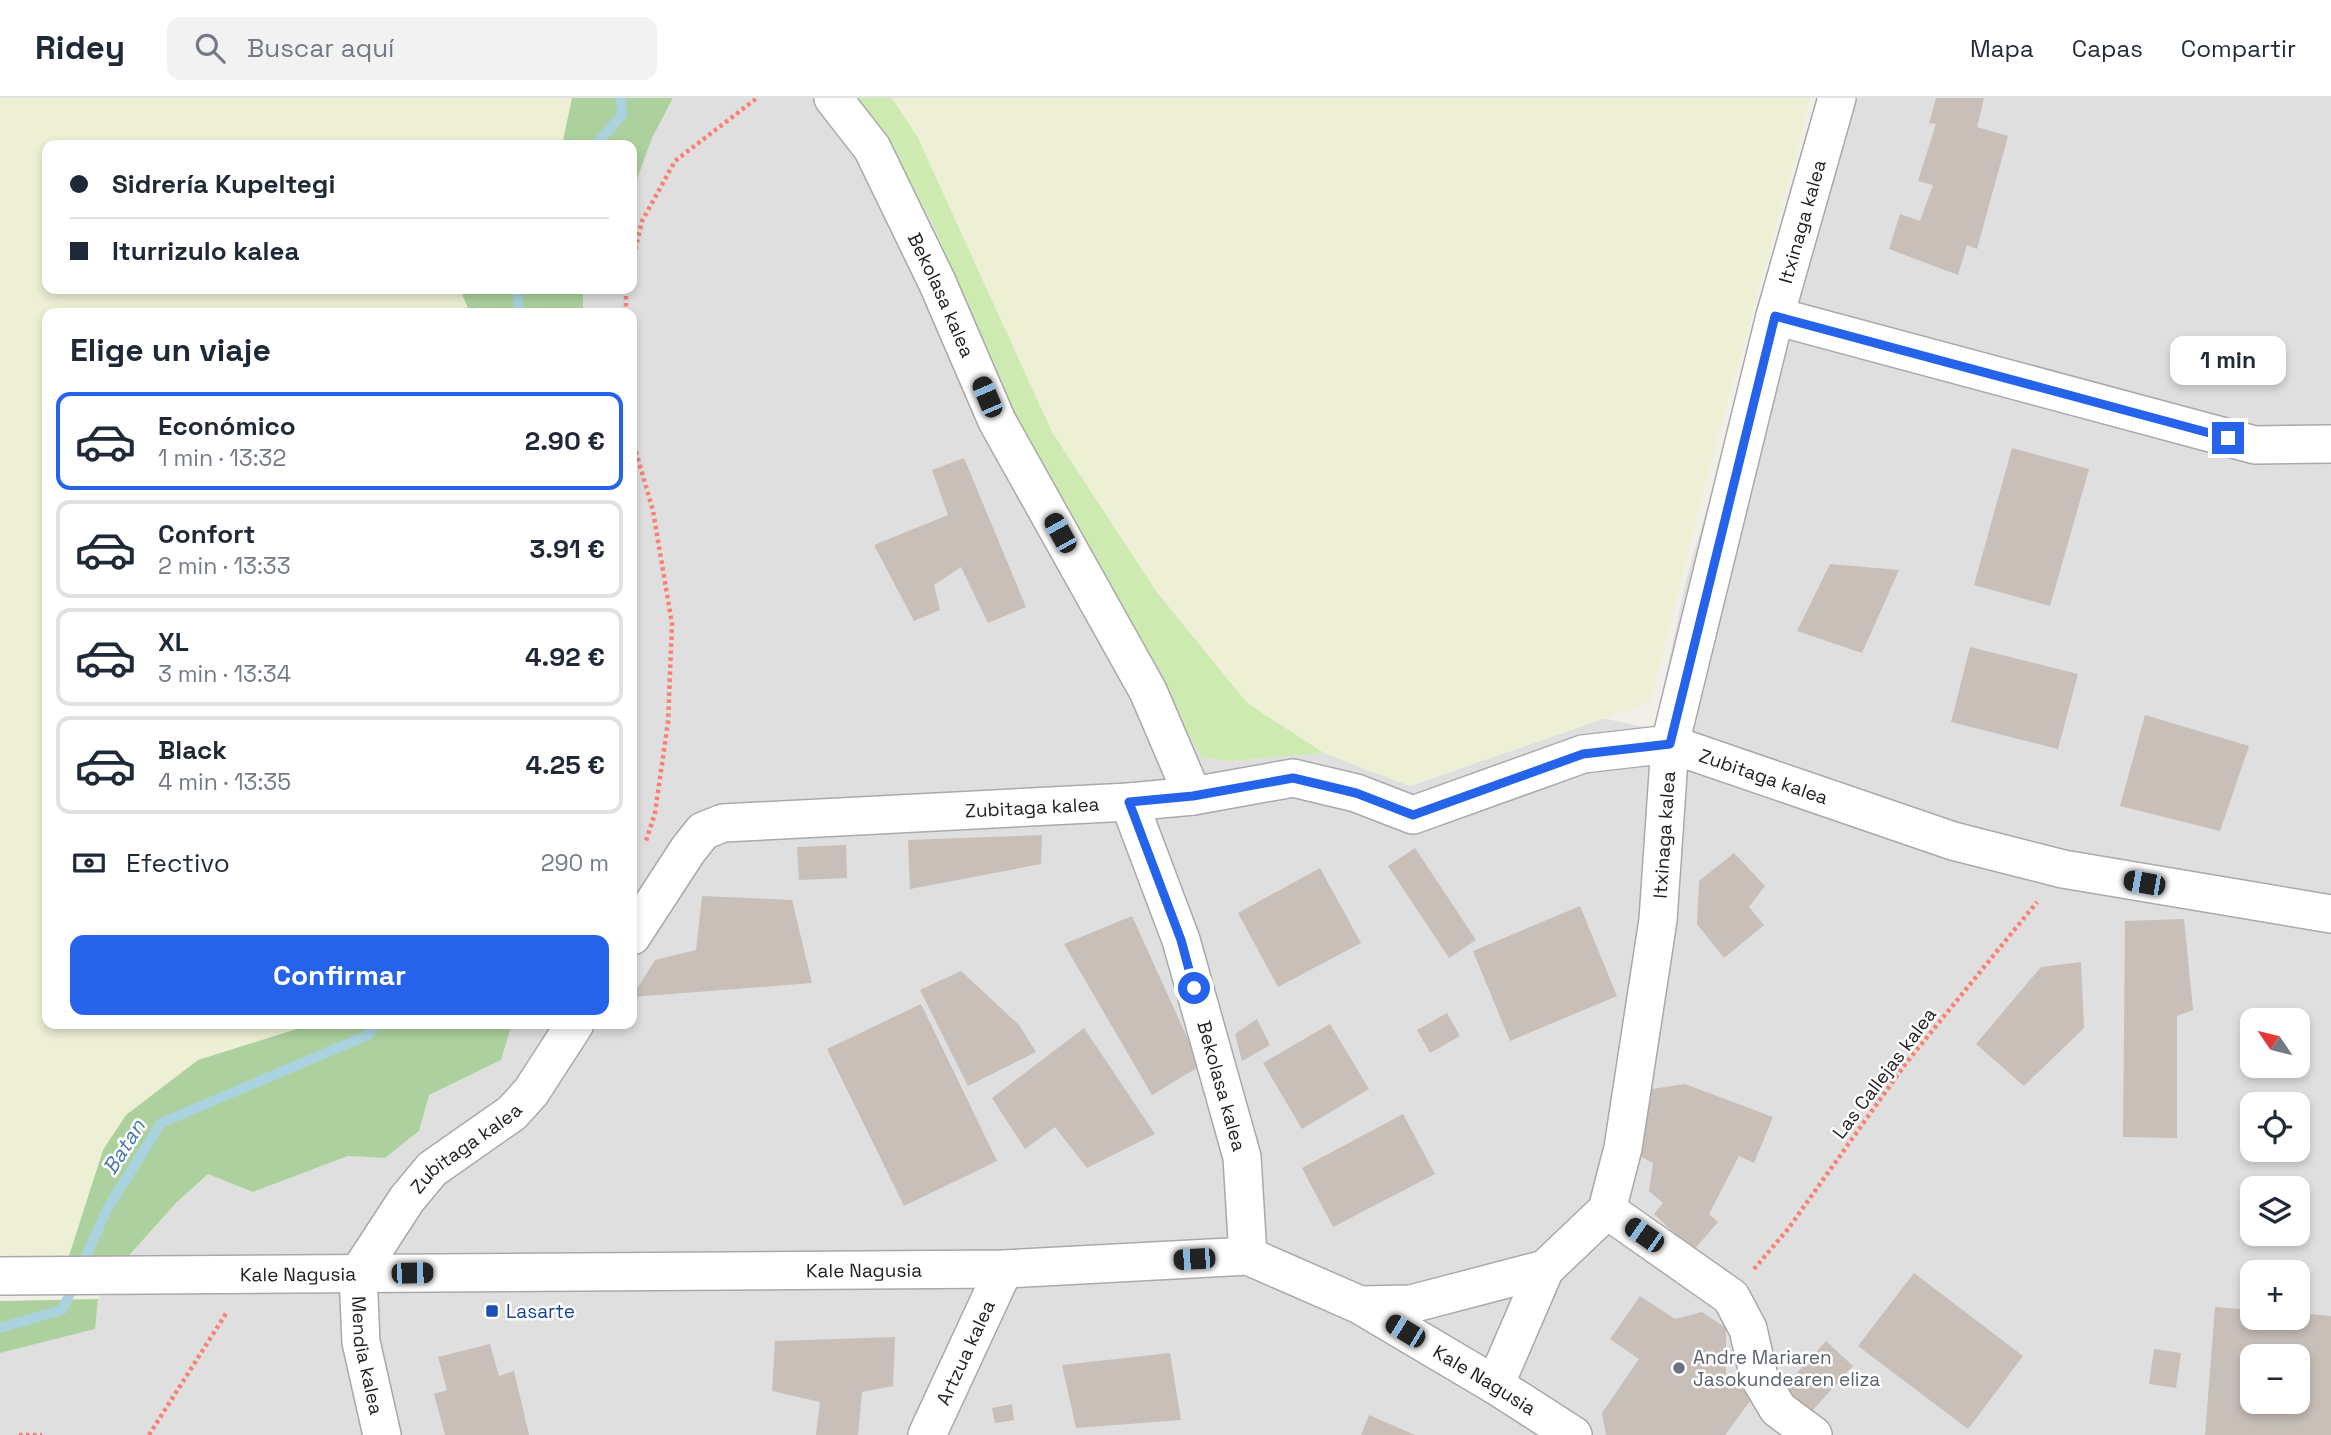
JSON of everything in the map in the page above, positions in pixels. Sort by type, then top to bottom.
[{"type":"street","name":"Bekolasa kalea","points":[[833,98],[872,148],[937,282],[997,421],[1148,691],[1193,796]]},
{"type":"street","name":"Itxinaga kalea","points":[[1607,1210],[1623,1148],[1658,920],[1670,744],[1775,316],[1837,98]]},
{"type":"street","points":[[1775,316],[2255,445],[2331,444]]},
{"type":"street","name":"Zubitaga kalea","points":[[637,928],[703,831],[723,823],[1129,802],[1193,796],[1293,778],[1356,793],[1413,815],[1583,754],[1670,744],[1953,841],[2063,869],[2331,914]]},
{"type":"street","name":"Bekolasa kalea","points":[[1129,802],[1181,940],[1242,1157],[1248,1256]]},
{"type":"street","name":"Zubitaga kalea","points":[[358,1274],[407,1199],[432,1169],[512,1113],[531,1092],[572,1029]]},
{"type":"street","points":[[1495,1385],[1545,1269],[1607,1210],[1731,1297],[1748,1329],[1759,1377],[1778,1409],[1813,1435]]},
{"type":"street","name":"Kale Nagusia","points":[[6,1276],[1004,1269],[1248,1256],[1360,1305],[1573,1435]]},
{"type":"street","name":"Artzua kalea","points":[[927,1435],[1004,1269]]},
{"type":"street","points":[[1360,1305],[1411,1304],[1545,1269]]},
{"type":"street","name":"Mendia kalea","points":[[358,1274],[361,1342],[382,1435]]},
{"type":"path","points":[[637,242],[642,221],[675,162],[757,98]]},
{"type":"path","points":[[637,455],[653,511],[671,624],[668,722],[655,813],[643,847]]},
{"type":"path","name":"Las Callejas kalea","points":[[1731,1297],[1787,1229],[1906,1063],[2063,869]]},
{"type":"path","points":[[149,1435],[252,1273]]},
{"type":"path","points":[[19,1435],[42,1435]]},
{"type":"shaded area","points":[[673,98],[852,98],[930,217],[988,360],[1201,757],[1230,761],[1324,753],[1410,786],[1602,718],[1654,729],[1687,577],[1826,98],[2331,98],[2331,1435],[0,1435],[0,1353],[95,1329],[98,1299],[125,1260],[175,1204],[208,1174],[253,1192],[348,1156],[385,1158],[419,1131],[428,1095],[501,1060],[510,1029],[637,1029],[637,308],[583,308],[583,294],[637,294],[637,179],[652,138]]},
{"type":"green space","points":[[0,98],[572,98],[563,140],[42,140],[42,294],[462,294],[468,308],[42,308],[42,1029],[305,1029],[103,1150],[68,1259],[0,1259]]},
{"type":"green space","points":[[572,98],[673,98],[652,138],[637,179],[637,140],[563,140]]},
{"type":"green space","points":[[852,98],[892,98],[918,138],[1052,432],[1156,591],[1247,703],[1324,753],[1230,761],[1201,757],[1056,494],[988,360],[930,217]]},
{"type":"green space","points":[[892,98],[1811,98],[1703,493],[1650,703],[1410,786],[1324,753],[1247,703],[1156,591],[1052,432],[918,138]]},
{"type":"green space","points":[[462,294],[583,294],[583,308],[468,308]]},
{"type":"green space","points":[[297,1029],[510,1029],[501,1060],[429,1095],[419,1131],[385,1158],[348,1156],[253,1192],[208,1174],[175,1204],[125,1260],[68,1259],[103,1150],[126,1115],[198,1060]]},
{"type":"green space","points":[[98,1299],[95,1329],[0,1353],[0,1301]]},
{"type":"building","points":[[1936,98],[1984,98],[1977,127],[2008,136],[1977,249],[1967,245],[1958,275],[1889,249],[1900,214],[1920,221],[1933,185],[1918,181],[1936,124],[1929,123]]},
{"type":"building","points":[[2012,448],[2089,469],[2050,606],[1974,585]]},
{"type":"building","points":[[964,458],[1026,607],[988,623],[961,567],[934,585],[940,610],[914,621],[874,545],[948,515],[932,470]]},
{"type":"building","points":[[1830,564],[1899,570],[1862,653],[1797,631]]},
{"type":"building","points":[[1970,647],[2078,674],[2058,749],[1951,722]]},
{"type":"building","points":[[2145,715],[2249,746],[2220,831],[2120,806]]},
{"type":"building","points":[[1042,835],[1041,864],[910,889],[908,840]]},
{"type":"building","points":[[846,845],[847,878],[799,880],[797,847]]},
{"type":"building","points":[[1415,848],[1476,940],[1449,958],[1388,866]]},
{"type":"building","points":[[1734,853],[1765,886],[1749,907],[1764,925],[1724,958],[1697,924],[1699,881]]},
{"type":"building","points":[[1320,868],[1361,943],[1278,987],[1238,913]]},
{"type":"building","points":[[702,896],[792,900],[812,983],[637,997],[637,989],[655,960],[696,950]]},
{"type":"building","points":[[1580,906],[1617,996],[1510,1041],[1473,951]]},
{"type":"building","points":[[1132,916],[1200,1066],[1152,1095],[1064,944]]},
{"type":"building","points":[[2184,919],[2193,1010],[2177,1016],[2177,1138],[2123,1137],[2125,921]]},
{"type":"building","points":[[2081,962],[2084,1028],[2024,1086],[1976,1044],[2041,967]]},
{"type":"building","points":[[961,971],[1019,1025],[1036,1052],[968,1086],[920,990]]},
{"type":"building","points":[[921,1004],[997,1161],[904,1206],[827,1049]]},
{"type":"building","points":[[1447,1013],[1460,1036],[1430,1053],[1417,1030]]},
{"type":"building","points":[[1257,1019],[1270,1045],[1242,1061],[1235,1034]]},
{"type":"building","points":[[1330,1024],[1369,1089],[1302,1129],[1263,1063]]},
{"type":"building","points":[[1084,1028],[1155,1134],[1087,1168],[1055,1127],[1025,1149],[992,1098]]},
{"type":"building","points":[[1685,1084],[1773,1117],[1754,1163],[1739,1156],[1709,1214],[1718,1222],[1693,1251],[1654,1214],[1663,1203],[1649,1191],[1653,1163],[1640,1156],[1646,1090]]},
{"type":"building","points":[[1403,1114],[1435,1174],[1333,1227],[1302,1168]]},
{"type":"building","points":[[1914,1273],[2023,1356],[1968,1429],[1858,1346]]},
{"type":"building","name":"Andre Mariaren Jasokundearen eliza","points":[[1640,1296],[1675,1319],[1702,1312],[1726,1328],[1726,1378],[1753,1397],[1725,1435],[1606,1435],[1602,1413],[1639,1359],[1610,1339]]},
{"type":"building","points":[[2215,1307],[2240,1309],[2240,1330],[2310,1330],[2310,1314],[2331,1316],[2331,1435],[2205,1435]]},
{"type":"building","points":[[895,1337],[893,1386],[862,1392],[858,1435],[816,1435],[820,1402],[772,1391],[775,1341]]},
{"type":"building","points":[[1826,1341],[1853,1366],[1811,1412],[1784,1387]]},
{"type":"building","points":[[490,1344],[499,1376],[514,1371],[529,1435],[445,1435],[434,1394],[447,1390],[438,1357]]},
{"type":"building","points":[[2154,1349],[2181,1353],[2176,1388],[2149,1384]]},
{"type":"building","points":[[1170,1353],[1181,1420],[1076,1428],[1062,1365]]},
{"type":"building","points":[[1012,1404],[1014,1420],[995,1423],[992,1408]]},
{"type":"building","points":[[1369,1415],[1415,1435],[1361,1435]]},
{"type":"waterway","name":"Batan","points":[[600,140],[622,115],[621,98]]},
{"type":"waterway","name":"Batan","points":[[517,294],[519,308]]},
{"type":"waterway","name":"Batan","points":[[81,1268],[107,1209],[161,1123],[368,1035],[372,1029]]},
{"type":"waterway","name":"Batan","points":[[0,1328],[62,1310],[75,1283]]},
{"type":"place","name":"Lasarte","points":[[492,1311]]},
{"type":"place","name":"Andre Mariaren Jasokundearen eliza","points":[[1679,1368]]},
{"type":"route","points":[[1194,988],[1181,940],[1129,802],[1193,796],[1293,778],[1356,793],[1413,815],[1583,754],[1670,744],[1775,316],[2228,438]]}]
